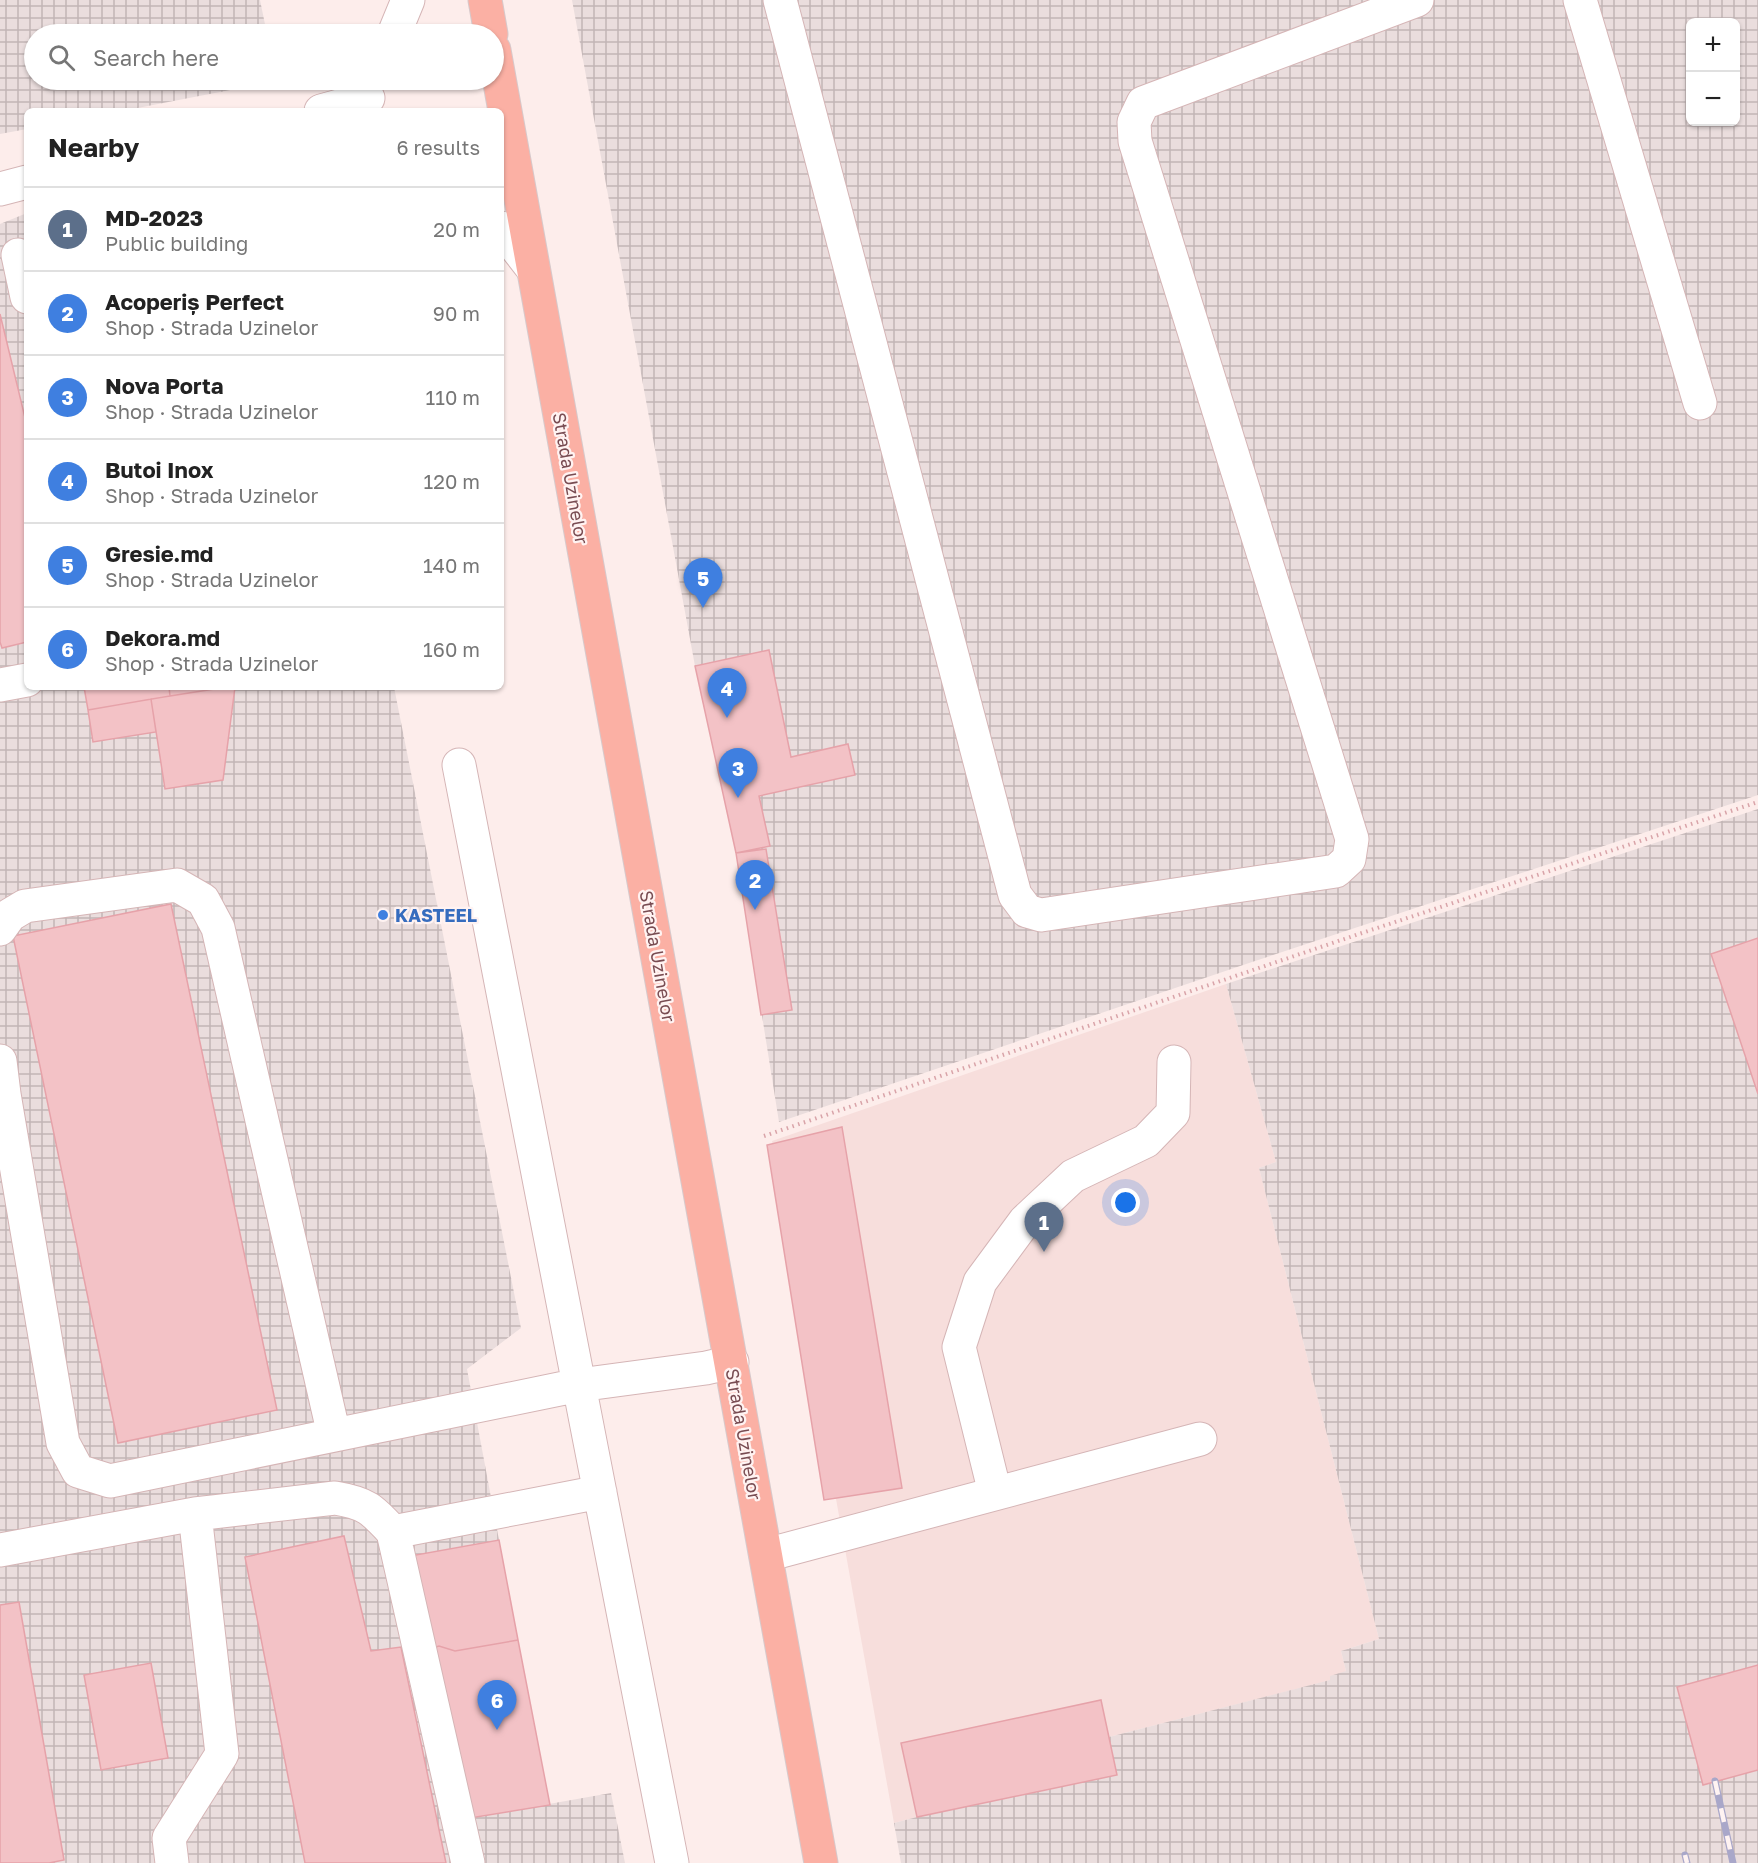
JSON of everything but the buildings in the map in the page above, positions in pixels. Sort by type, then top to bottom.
[{"type":"main road","points":[[484,0],[489,24]]},
{"type":"main road","name":"Strada Uzinelor","points":[[501,90],[821,1863]]},
{"type":"street","points":[[398,24],[408,0]]},
{"type":"street","points":[[780,0],[1015,895],[1027,911],[1041,915],[1336,871],[1349,859],[1352,839],[1135,141],[1134,122],[1143,103],[1417,0]]},
{"type":"street","points":[[1580,0],[1700,404]]},
{"type":"street","points":[[335,108],[371,100]]},
{"type":"street","points":[[0,189],[24,183]]},
{"type":"street","points":[[504,232],[533,269]]},
{"type":"street","points":[[18,255],[24,283]]},
{"type":"street","points":[[0,685],[24,681]]},
{"type":"street","points":[[459,765],[672,1863]]},
{"type":"street","points":[[0,929],[10,915],[24,906],[177,885],[203,900],[218,928],[334,1435]]},
{"type":"street","points":[[0,1060],[63,1443],[78,1471],[110,1481],[579,1385],[706,1368],[732,1362]]},
{"type":"street","points":[[995,1493],[959,1347],[980,1282],[1025,1221],[1073,1176],[1146,1140],[1173,1113],[1174,1062]]},
{"type":"street","points":[[766,1555],[1200,1439]]},
{"type":"street","points":[[393,1532],[600,1492]]},
{"type":"street","points":[[0,1550],[195,1514],[335,1498],[357,1502],[377,1515],[393,1532],[468,1863]]},
{"type":"street","points":[[172,1863],[169,1838],[222,1754],[195,1514]]},
{"type":"path","points":[[764,1136],[1430,910],[1758,802]]},
{"type":"shaded area","points":[[0,0],[260,0],[265,24],[24,24],[24,90],[230,90],[137,108],[24,108],[24,130],[0,134]]},
{"type":"shaded area","points":[[572,0],[1758,0],[1758,795],[1252,962],[779,1122],[736,853],[695,666]]},
{"type":"shaded area","points":[[24,214],[24,690],[395,690],[521,1328],[467,1369],[499,1540],[399,1558],[458,1820],[611,1793],[625,1863],[0,1863],[0,224]]},
{"type":"shaded area","points":[[1758,809],[1758,1863],[901,1863],[894,1823],[1117,1775],[1109,1737],[1330,1680],[1330,1676],[1346,1671],[1341,1651],[1379,1639],[1259,1168],[1276,1162],[1226,984]]},
{"type":"shaded area","points":[[1226,984],[1276,1162],[1259,1168],[1379,1639],[1341,1651],[1346,1671],[1331,1680],[1109,1737],[1117,1775],[894,1823],[772,1141]]},
{"type":"railway","points":[[1715,1781],[1733,1863]]},
{"type":"railway","points":[[1685,1855],[1687,1863]]},
{"type":"place","name":"Gresie.md","points":[[703,608]]},
{"type":"place","name":"Butoi Inox","points":[[727,718]]},
{"type":"place","name":"Nova Porta","points":[[738,798]]},
{"type":"place","name":"Acoperiș Perfect","points":[[755,910]]},
{"type":"place","name":"KASTEEL","points":[[383,915]]},
{"type":"place","name":"MD-2023","points":[[1044,1252]]},
{"type":"place","name":"Dekora.md","points":[[497,1730]]}]
